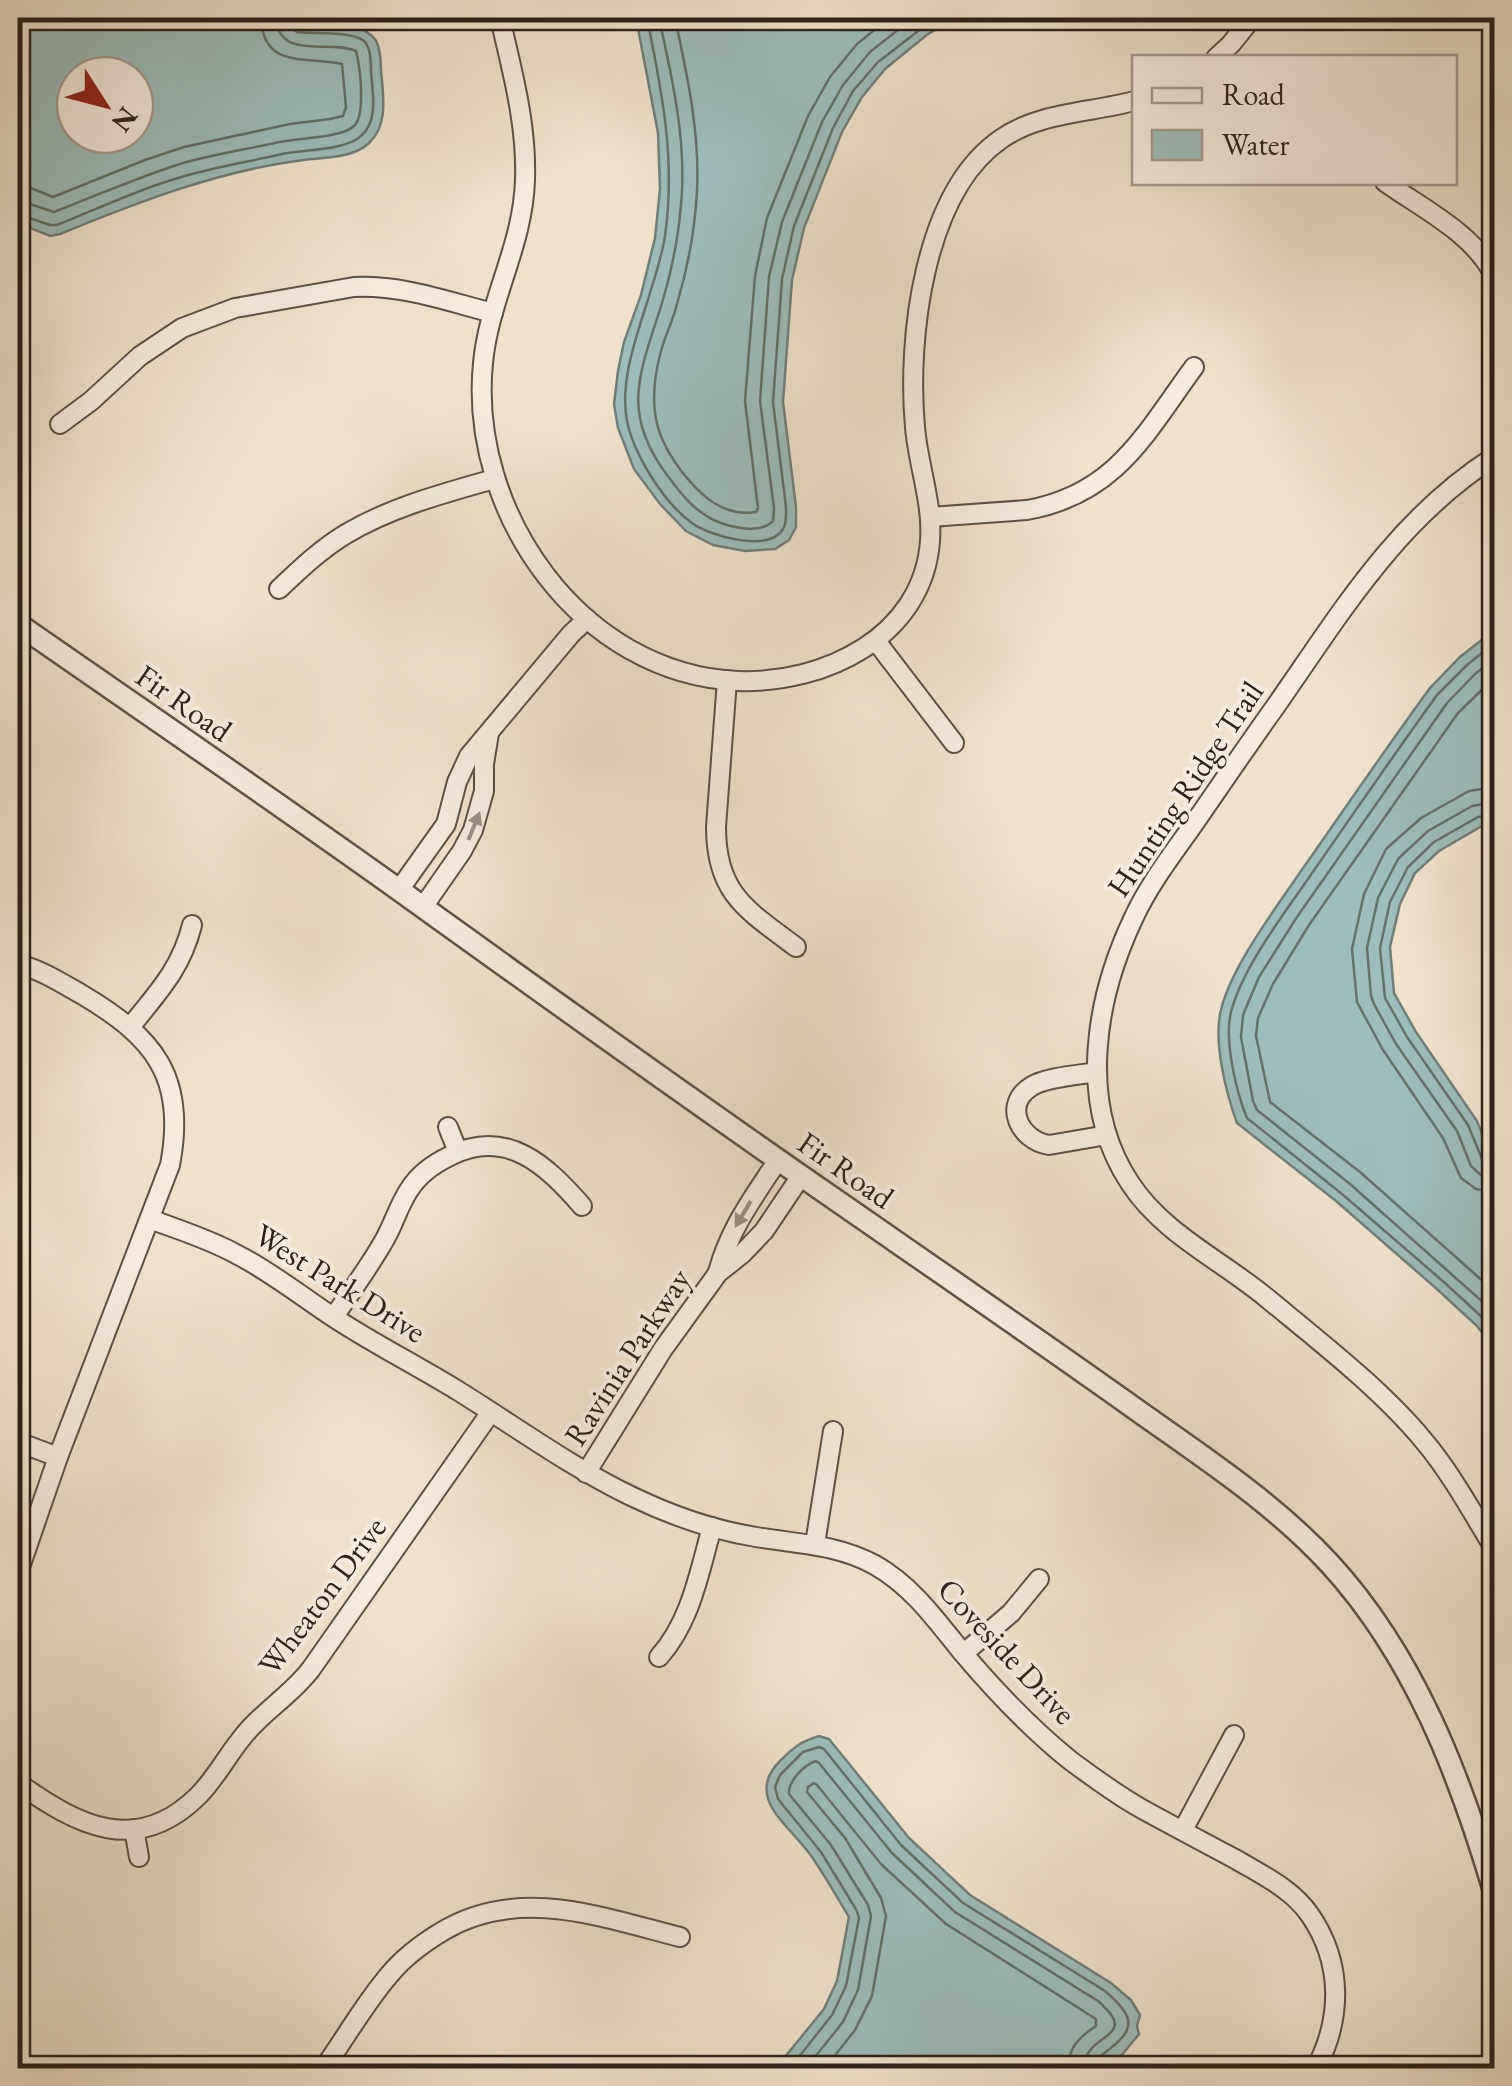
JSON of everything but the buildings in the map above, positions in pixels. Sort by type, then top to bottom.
[{"type":"street","points":[[500,18],[522,116],[525,180],[518,235],[493,312],[483,359],[484,430],[494,479],[532,557],[587,619],[613,640],[652,661],[727,680],[791,676],[822,668],[860,652],[897,622],[918,587],[929,554],[930,517],[915,428],[915,342],[931,253],[956,187],[976,160],[1016,130],[1065,114],[1132,101]]},
{"type":"street","points":[[1225,55],[1252,18]]},
{"type":"street","points":[[1389,185],[1469,242],[1494,275]]},
{"type":"street","points":[[60,424],[156,344],[182,328],[235,308],[371,287],[434,296],[493,312]]},
{"type":"street","points":[[930,517],[1028,510],[1081,493],[1103,480],[1126,458],[1194,367]]},
{"type":"street","name":"Hunting Ridge Trail","points":[[1494,457],[1432,503],[1385,552],[1166,862],[1134,918],[1120,952],[1102,1012],[1097,1072],[1100,1117],[1128,1180],[1164,1222],[1268,1298],[1408,1423],[1444,1468],[1494,1548]]},
{"type":"street","points":[[280,590],[313,557],[364,524],[494,479]]},
{"type":"street","points":[[399,890],[441,833],[469,756],[587,619]]},
{"type":"street","name":"Fir Road","points":[[18,624],[1008,1318],[1252,1492],[1293,1527],[1332,1567],[1403,1663],[1486,1831],[1494,1891]]},
{"type":"street","points":[[876,641],[954,743]]},
{"type":"street","points":[[727,680],[716,826],[720,867],[742,905],[796,946]]},
{"type":"street","points":[[422,907],[474,830],[484,791],[490,732]]},
{"type":"street","points":[[131,1026],[179,963],[192,924]]},
{"type":"street","points":[[18,964],[50,976],[116,1015],[146,1042],[158,1060],[172,1099],[174,1143],[170,1165],[58,1457],[18,1574]]},
{"type":"street","points":[[1097,1072],[1029,1087],[1021,1096],[1017,1118],[1025,1134],[1041,1143],[1107,1135]]},
{"type":"street","points":[[448,1128],[458,1152]]},
{"type":"street","points":[[334,1317],[386,1239],[409,1190],[432,1165],[458,1152],[483,1146],[524,1154],[558,1178],[582,1206]]},
{"type":"street","points":[[718,1273],[726,1244],[778,1160]]},
{"type":"street","points":[[718,1273],[764,1231],[801,1176]]},
{"type":"street","name":"West Park Drive","points":[[150,1219],[252,1262],[491,1412]]},
{"type":"street","name":"Ravinia Parkway","points":[[586,1474],[663,1349],[718,1273]]},
{"type":"street","name":"Coveside Drive","points":[[491,1412],[586,1474],[649,1504],[712,1528],[815,1544],[855,1556],[896,1579],[998,1693],[1070,1760],[1138,1807],[1277,1883],[1308,1911],[1329,1952],[1336,1993],[1330,2035],[1316,2068]]},
{"type":"street","name":"Wheaton Drive","points":[[134,1830],[160,1822],[200,1794],[251,1726],[299,1685],[491,1412]]},
{"type":"street","points":[[815,1544],[832,1431]]},
{"type":"street","points":[[18,1442],[58,1457]]},
{"type":"street","points":[[659,1658],[688,1611],[712,1528]]},
{"type":"street","points":[[964,1653],[1011,1612],[1039,1579]]},
{"type":"street","points":[[1183,1830],[1234,1735]]},
{"type":"street","points":[[18,1783],[77,1820],[134,1830],[139,1857]]},
{"type":"street","points":[[324,2068],[390,1974],[425,1942],[486,1913],[524,1907],[574,1910],[680,1937]]},
{"type":"water","points":[[18,18],[237,18],[351,25],[376,40],[381,60],[382,118],[375,135],[362,148],[346,155],[271,165],[209,180],[50,236],[18,223]]},
{"type":"water","points":[[636,18],[956,18],[928,34],[885,69],[862,97],[842,132],[804,228],[792,280],[783,402],[796,527],[789,540],[775,549],[745,551],[713,545],[686,531],[634,469],[618,428],[614,404],[618,371],[655,238],[660,189],[658,133]]},
{"type":"water","points":[[1494,630],[1494,824],[1482,826],[1439,851],[1415,873],[1400,904],[1390,947],[1394,993],[1477,1121],[1494,1164],[1494,1348],[1477,1326],[1438,1290],[1336,1201],[1237,1123],[1225,1082],[1219,1023],[1226,993],[1244,957],[1381,756],[1430,688]]},
{"type":"water","points":[[819,1736],[829,1739],[909,1838],[970,1895],[1111,1983],[1131,2000],[1140,2015],[1139,2034],[1121,2056],[1099,2068],[776,2068],[824,2009],[837,1981],[849,1917],[812,1857],[774,1811],[766,1787],[780,1761],[798,1745]]}]
